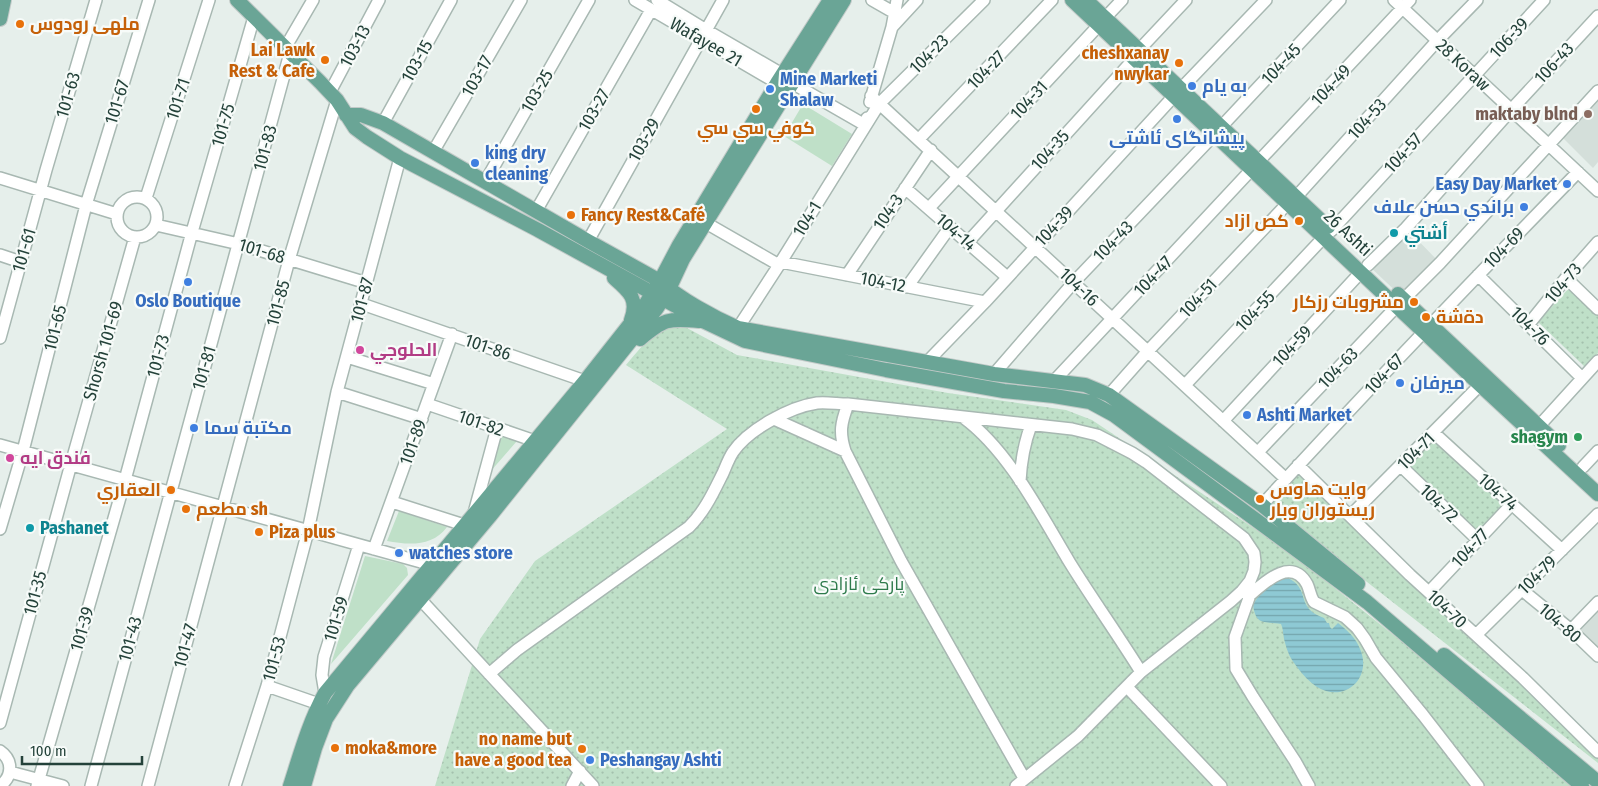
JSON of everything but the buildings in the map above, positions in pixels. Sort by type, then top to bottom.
[{"type":"main road","points":[[0,19],[4,0]]},
{"type":"main road","points":[[304,786],[326,719],[348,684],[490,516],[616,359],[683,259],[706,224],[830,0]]},
{"type":"main road","points":[[637,270],[656,272],[663,266],[679,245],[784,80],[844,0]]},
{"type":"main road","name":"26 Ashti","points":[[1072,0],[1102,21],[1401,302],[1480,385],[1598,494]]},
{"type":"main road","name":"26 Ashti","points":[[1086,0],[1102,21]]},
{"type":"main road","points":[[242,2],[254,17],[333,96],[355,128],[361,133],[400,158],[596,262],[661,290],[745,341],[886,370],[1004,391],[1090,402],[1114,415],[1367,602],[1582,786]]},
{"type":"main road","points":[[346,115],[361,115],[383,123],[637,270],[661,290]]},
{"type":"main road","points":[[290,786],[304,743],[322,698],[430,565],[535,442],[627,328],[661,290],[679,245]]},
{"type":"main road","points":[[683,259],[682,283],[685,292],[712,320]]},
{"type":"main road","points":[[596,262],[627,289],[632,299],[634,304],[633,313],[627,328]]},
{"type":"main road","points":[[616,359],[654,327],[664,321],[676,319],[712,320],[738,328],[994,374],[1084,385],[1109,396],[1262,505],[1598,782]]},
{"type":"main road","name":"26 Ashti","points":[[1427,328],[1540,426],[1598,481]]},
{"type":"street","name":"101-63","points":[[41,191],[96,0]]},
{"type":"street","name":"101-67","points":[[86,205],[149,0]]},
{"type":"street","name":"101-71","points":[[146,198],[209,0]]},
{"type":"street","name":"101-83","points":[[239,244],[288,51],[313,0]]},
{"type":"street","name":"103-13","points":[[333,96],[379,0]]},
{"type":"street","name":"103-15","points":[[383,123],[452,0]]},
{"type":"street","name":"103-17","points":[[433,152],[521,0]]},
{"type":"street","name":"103-25","points":[[485,182],[590,0]]},
{"type":"street","name":"Wafayee 21","points":[[635,0],[654,5],[866,125]]},
{"type":"street","name":"103-29","points":[[588,241],[723,0]]},
{"type":"street","points":[[872,0],[898,15]]},
{"type":"street","points":[[897,0],[898,15]]},
{"type":"street","points":[[875,103],[892,27],[898,15],[917,0]]},
{"type":"street","name":"104-23","points":[[875,103],[984,0]]},
{"type":"street","name":"104-27","points":[[919,139],[1052,0]]},
{"type":"street","name":"104-31","points":[[929,208],[1122,0]]},
{"type":"street","name":"104-35","points":[[968,242],[1186,0]]},
{"type":"street","name":"104-39","points":[[927,362],[985,302],[1177,92],[1266,0]]},
{"type":"street","name":"104-45","points":[[1218,131],[1340,0]]},
{"type":"street","name":"28 Koraw","points":[[1394,0],[1406,4],[1437,41],[1578,172],[1596,186]]},
{"type":"street","name":"104-53","points":[[1292,200],[1437,41],[1477,0]]},
{"type":"street","name":"106-39","points":[[1474,75],[1544,0]]},
{"type":"street","name":"104-49","points":[[1255,166],[1406,4]]},
{"type":"street","name":"103-27","points":[[536,211],[654,5]]},
{"type":"street","name":"106-43","points":[[1365,268],[1406,228],[1598,16]]},
{"type":"street","name":"101-75","points":[[192,232],[254,17]]},
{"type":"street","name":"104-57","points":[[1328,234],[1474,75]]},
{"type":"street","name":"104-63","points":[[1258,452],[1440,263],[1598,91]]},
{"type":"street","name":"101-85","points":[[223,506],[333,96]]},
{"type":"street","name":"104-1","points":[[738,328],[866,125],[875,103]]},
{"type":"street","name":"104-16","points":[[875,103],[919,139],[1286,479]]},
{"type":"street","name":"104-43","points":[[994,374],[1074,282],[1218,131]]},
{"type":"street","name":"104-3","points":[[847,275],[931,150]]},
{"type":"street","name":"101-87","points":[[308,531],[337,392],[400,158]]},
{"type":"street","name":"104-47","points":[[1054,381],[1255,166]]},
{"type":"street","name":"104-69","points":[[1427,328],[1578,172]]},
{"type":"street","points":[[0,178],[117,214]]},
{"type":"street","name":"104-14","points":[[905,188],[1007,277]]},
{"type":"street","name":"101-61","points":[[0,338],[41,191]]},
{"type":"street","points":[[140,196],[146,198],[158,213],[156,225],[148,235],[141,237],[135,237],[123,232],[117,220],[119,208],[128,198],[140,196]]},
{"type":"street","name":"104-51","points":[[1109,396],[1148,351],[1292,200]]},
{"type":"street","name":"101-65","points":[[0,529],[23,451],[86,205]]},
{"type":"street","name":"104-12","points":[[706,224],[780,264],[985,302]]},
{"type":"street","name":"101-68","points":[[156,225],[239,244],[367,283]]},
{"type":"street","points":[[908,287],[950,226]]},
{"type":"street","name":"101-73","points":[[125,480],[192,232]]},
{"type":"street","name":"104-55","points":[[1185,385],[1328,234]]},
{"type":"street","name":"Shorsh 101-69","points":[[71,464],[135,237]]},
{"type":"street","name":"104-73","points":[[1528,324],[1598,242]]},
{"type":"street","name":"101-81","points":[[170,492],[239,244]]},
{"type":"street","points":[[0,255],[21,262]]},
{"type":"street","name":"104-59","points":[[1223,420],[1365,268]]},
{"type":"street","name":"104-76","points":[[1478,275],[1582,378]]},
{"type":"street","points":[[1566,278],[1598,309]]},
{"type":"street","name":"101-86","points":[[362,304],[585,380]]},
{"type":"street","name":"104-67","points":[[1262,505],[1427,328]]},
{"type":"street","name":"101-89","points":[[374,549],[452,334]]},
{"type":"street","points":[[347,357],[434,384]]},
{"type":"street","points":[[1540,426],[1598,361]]},
{"type":"street","name":"104-71","points":[[1350,516],[1480,385]]},
{"type":"street","points":[[337,392],[422,419]]},
{"type":"street","points":[[489,674],[517,650],[689,527],[700,516],[709,502],[733,452],[757,429],[774,419],[807,405],[825,403],[848,404],[1072,429],[1097,435],[1126,449],[1146,462],[1244,538],[1254,553],[1254,571],[1246,593],[1235,637],[1236,669],[1309,786]]},
{"type":"street","name":"101-82","points":[[427,404],[535,442]]},
{"type":"street","points":[[848,404],[841,428],[841,438],[845,451],[901,561],[1020,782],[1078,736],[1141,672],[1231,601],[1278,573],[1292,572],[1300,575],[1307,584],[1314,602],[1346,617],[1357,628],[1376,658],[1478,786]]},
{"type":"street","points":[[963,417],[993,444],[1020,481],[1088,592],[1141,672]]},
{"type":"street","points":[[774,419],[845,451]]},
{"type":"street","points":[[1020,481],[1024,444],[1031,425]]},
{"type":"street","points":[[474,514],[497,428]]},
{"type":"street","name":"104-74","points":[[1434,433],[1562,550]]},
{"type":"street","points":[[0,445],[445,569]]},
{"type":"street","points":[[1583,468],[1598,451]]},
{"type":"street","name":"101-35","points":[[0,722],[71,464]]},
{"type":"street","name":"104-70","points":[[1298,465],[1598,752]]},
{"type":"street","name":"104-72","points":[[1401,466],[1478,540]]},
{"type":"street","name":"101-39","points":[[38,783],[125,480]]},
{"type":"street","name":"101-43","points":[[91,786],[170,492]]},
{"type":"street","points":[[392,502],[464,525]]},
{"type":"street","name":"104-77","points":[[1429,592],[1512,504]]},
{"type":"street","name":"101-47","points":[[148,786],[223,506]]},
{"type":"street","name":"104-79","points":[[1476,635],[1598,514]]},
{"type":"street","name":"101-53","points":[[235,786],[267,686],[308,531]]},
{"type":"street","name":"101-59","points":[[322,698],[324,657],[359,545]]},
{"type":"street","name":"104-80","points":[[1522,590],[1571,630],[1598,656]]},
{"type":"street","points":[[420,599],[593,786]]},
{"type":"street","points":[[1571,630],[1598,602]]},
{"type":"street","points":[[267,686],[322,698]]},
{"type":"street","points":[[1127,686],[1221,786]]},
{"type":"street","points":[[0,751],[8,760],[10,772],[8,778],[0,786]]},
{"type":"street","points":[[10,772],[38,783],[63,786]]},
{"type":"street","points":[[572,786],[580,772]]},
{"type":"shaded area","name":"maktaby blnd","points":[[1598,95],[1598,162],[1593,168],[1559,134]]},
{"type":"shaded area","points":[[1406,228],[1440,263],[1404,299],[1368,265]]},
{"type":"shaded area","points":[[1598,608],[1598,647],[1579,628]]},
{"type":"green space","points":[[803,104],[852,134],[832,166],[784,136]]},
{"type":"green space","points":[[1570,287],[1598,314],[1598,353],[1585,367],[1538,322]]},
{"type":"green space","name":"پارکی ئازادی","points":[[676,326],[687,328],[737,355],[948,393],[1066,410],[1092,420],[1291,553],[1426,661],[1572,786],[435,786],[480,639],[535,561],[727,429],[626,365],[654,335]]},
{"type":"green space","points":[[500,435],[517,441],[490,472]]},
{"type":"green space","points":[[1433,437],[1504,504],[1475,534],[1405,467]]},
{"type":"green space","points":[[1297,473],[1598,758],[1598,763],[1270,506]]},
{"type":"green space","points":[[399,511],[447,527],[441,534],[420,543],[387,541]]},
{"type":"green space","points":[[365,556],[403,564],[407,568],[408,575],[331,664]]},
{"type":"water","points":[[1288,578],[1298,585],[1310,610],[1324,618],[1332,629],[1338,623],[1348,631],[1360,649],[1363,658],[1361,675],[1357,682],[1344,691],[1326,691],[1311,683],[1291,658],[1287,650],[1281,624],[1262,621],[1254,612],[1253,605],[1268,587],[1277,581]]},
{"type":"place","name":"ملهى رودوس","points":[[20,24]]},
{"type":"place","name":"Lai Lawk Rest & Cafe","points":[[325,60]]},
{"type":"place","name":"cheshxanay nwykar","points":[[1179,63]]},
{"type":"place","name":"به يام","points":[[1192,86]]},
{"type":"place","name":"Mine Marketi Shalaw","points":[[770,89]]},
{"type":"place","name":"كوفي سي سي","points":[[756,109]]},
{"type":"place","name":"maktaby blnd","points":[[1588,114]]},
{"type":"place","name":"پیشانگای ئاشتی","points":[[1177,119]]},
{"type":"place","name":"king dry cleaning","points":[[475,163]]},
{"type":"place","name":"Easy Day Market","points":[[1567,184]]},
{"type":"place","name":"براندي حسن علاف","points":[[1524,207]]},
{"type":"place","name":"Fancy Rest&Café","points":[[571,215]]},
{"type":"place","name":"كص ازاد","points":[[1299,221]]},
{"type":"place","name":"أشتي","points":[[1394,233]]},
{"type":"place","name":"Oslo Boutique","points":[[188,282]]},
{"type":"place","name":"مشروبات رزكار","points":[[1414,302]]},
{"type":"place","name":"دةشة","points":[[1426,317]]},
{"type":"place","name":"الحلوجي","points":[[360,350]]},
{"type":"place","name":"ميرفان","points":[[1400,383]]},
{"type":"place","name":"Ashti Market","points":[[1247,415]]},
{"type":"place","name":"مكتبة سما","points":[[194,428]]},
{"type":"place","name":"shagym","points":[[1578,437]]},
{"type":"place","name":"فندق ايه","points":[[10,458]]},
{"type":"place","name":"العقاري","points":[[171,490]]},
{"type":"place","name":"وايت هاوس ريستوران وبار","points":[[1260,499]]},
{"type":"place","name":"مطعم sh","points":[[186,509]]},
{"type":"place","name":"Pashanet","points":[[30,528]]},
{"type":"place","name":"Piza plus","points":[[259,532]]},
{"type":"place","name":"watches store","points":[[399,553]]},
{"type":"place","name":"moka&more","points":[[335,748]]},
{"type":"place","name":"no name but have a good tea","points":[[582,749]]},
{"type":"place","name":"Peshangay Ashti","points":[[590,760]]}]
